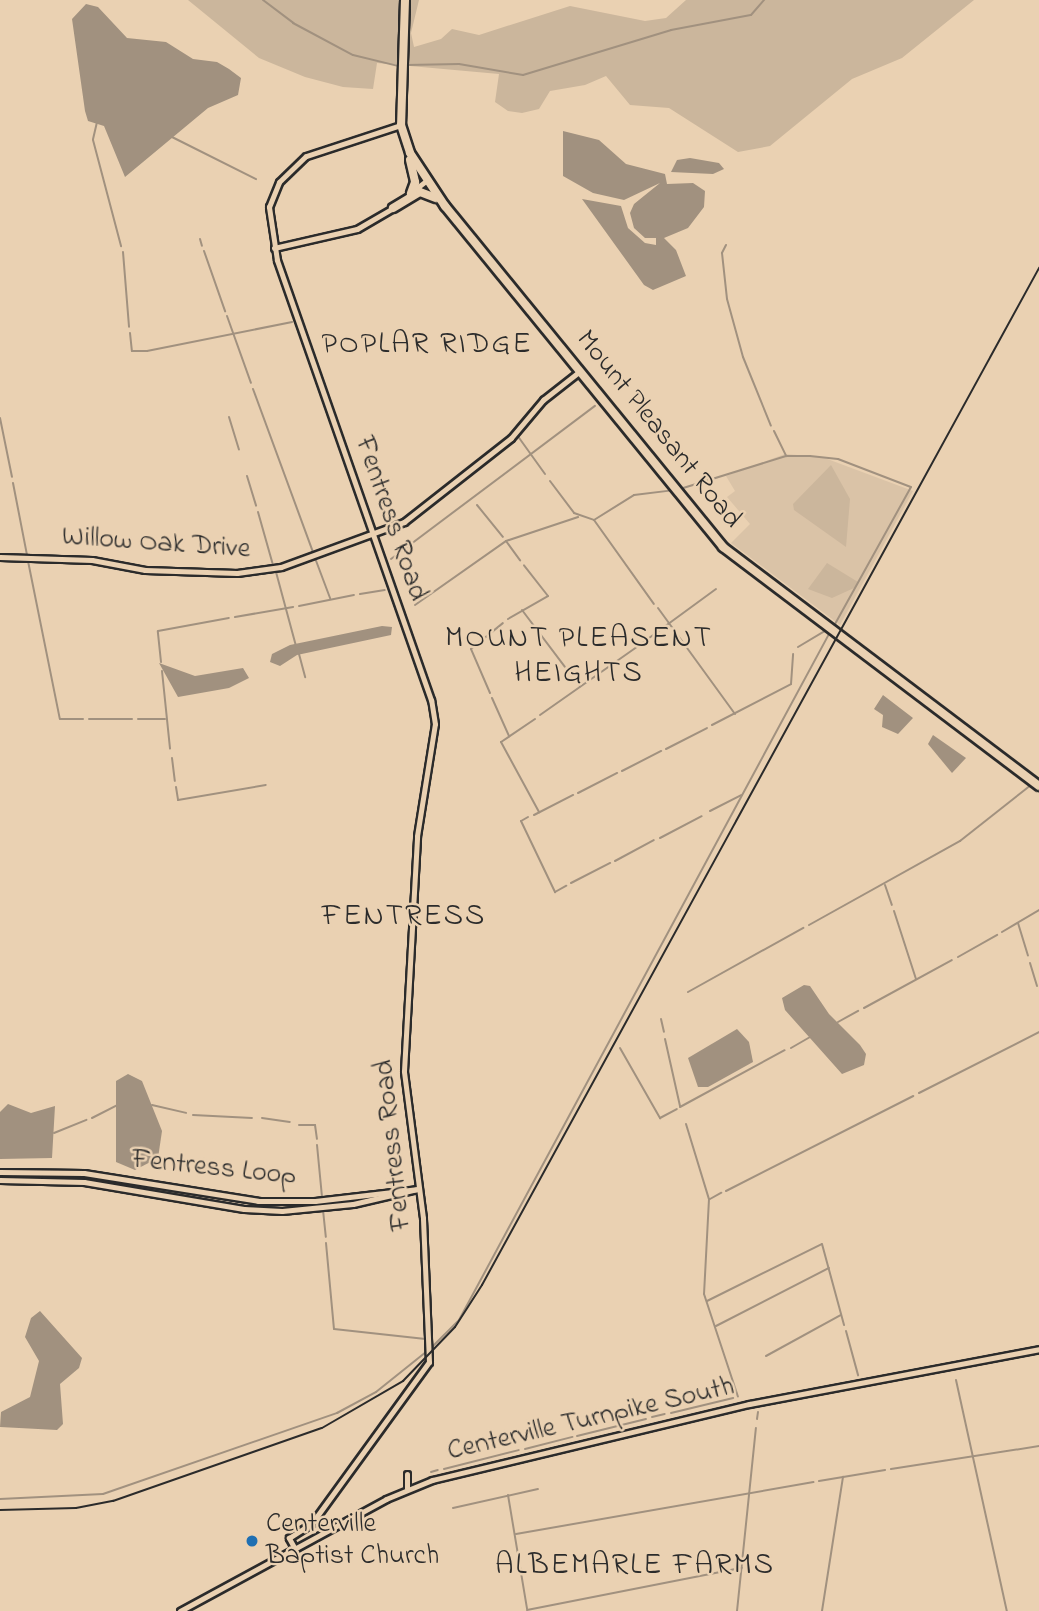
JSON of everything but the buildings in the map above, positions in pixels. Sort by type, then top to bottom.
[{"type":"highway","name":"Mount Pleasant Road","points":[[405,0],[399,79],[401,125],[410,153],[445,206],[727,551],[1039,786]]},
{"type":"highway","points":[[410,153],[415,182],[411,193]]},
{"type":"highway","points":[[393,208],[420,192],[445,206]]},
{"type":"street","name":"Fentress Road","points":[[295,1549],[289,1538],[312,1523],[428,1364],[425,1244],[405,1087],[404,1044],[417,836],[434,713],[274,248],[269,207],[285,173],[314,152],[401,125]]},
{"type":"street","points":[[274,248],[357,229],[393,208],[426,181]]},
{"type":"street","name":"Willow Oak Drive","points":[[0,557],[247,573],[272,570],[404,522],[511,438],[543,400],[580,371]]},
{"type":"street","name":"Fentress Loop","points":[[0,1171],[84,1173],[258,1201],[314,1200],[418,1189]]},
{"type":"street","name":"Fentress Loop","points":[[0,1180],[84,1182],[244,1209],[282,1211],[353,1204],[418,1189]]},
{"type":"street","name":"Centerville Turnpike South","points":[[180,1611],[406,1489],[738,1407],[1039,1349]]},
{"type":"street","points":[[406,1489],[407,1474]]},
{"type":"shaded area","points":[[188,0],[419,0],[411,33],[414,47],[441,39],[452,29],[479,35],[570,6],[645,21],[666,18],[686,0],[974,0],[902,58],[852,79],[770,146],[738,152],[669,108],[630,105],[606,76],[585,85],[550,91],[539,109],[522,113],[508,111],[495,102],[499,74],[377,63],[373,89],[343,87],[305,77],[259,58]]},
{"type":"shaded area","points":[[86,4],[98,7],[127,38],[166,42],[193,59],[217,62],[241,78],[238,95],[208,108],[125,177],[104,126],[88,121],[85,111],[72,19]]},
{"type":"shaded area","points":[[563,131],[599,140],[626,164],[665,174],[667,184],[693,183],[705,191],[704,207],[688,228],[664,238],[676,250],[686,276],[653,290],[644,285],[582,199],[621,206],[628,228],[645,243],[656,245],[656,238],[645,238],[634,228],[630,213],[634,204],[660,183],[624,200],[593,193],[563,176]]},
{"type":"shaded area","points":[[690,158],[719,163],[724,169],[713,174],[671,172],[677,160]]},
{"type":"shaded area","points":[[785,454],[822,457],[913,491],[840,625],[731,543],[750,524],[727,497],[735,491],[726,476]]},
{"type":"shaded area","points":[[831,465],[850,499],[846,547],[794,510],[793,504]]},
{"type":"shaded area","points":[[827,563],[858,582],[854,588],[832,598],[808,589]]},
{"type":"shaded area","points":[[382,626],[392,627],[391,635],[297,655],[280,666],[270,662],[272,654],[290,645]]},
{"type":"shaded area","points":[[159,663],[195,676],[243,668],[249,678],[229,688],[178,697]]},
{"type":"shaded area","points":[[883,695],[913,718],[898,734],[882,727],[883,715],[874,709]]},
{"type":"shaded area","points":[[933,735],[966,758],[952,773],[928,744]]},
{"type":"shaded area","points":[[804,985],[810,986],[829,1014],[860,1045],[866,1054],[864,1065],[842,1074],[785,1010],[782,998]]},
{"type":"shaded area","points":[[737,1029],[749,1042],[753,1062],[708,1087],[698,1087],[688,1058]]},
{"type":"shaded area","points":[[128,1074],[142,1081],[162,1131],[158,1158],[135,1170],[116,1162],[116,1081]]},
{"type":"shaded area","points":[[8,1104],[31,1113],[55,1106],[52,1158],[0,1159],[0,1112]]},
{"type":"shaded area","points":[[40,1311],[82,1358],[79,1368],[60,1384],[63,1424],[57,1430],[0,1427],[1,1412],[30,1397],[39,1361],[25,1337],[31,1318]]},
{"type":"waterway","points":[[263,0],[293,23],[353,55],[398,66]]},
{"type":"waterway","points":[[407,65],[459,64],[523,75],[671,30],[751,15],[764,0]]},
{"type":"waterway","points":[[97,122],[93,140],[121,246]]},
{"type":"waterway","points":[[172,137],[256,179]]},
{"type":"waterway","points":[[200,239],[202,246]]},
{"type":"waterway","points":[[726,245],[722,253],[727,299],[743,357],[771,426]]},
{"type":"waterway","points":[[204,251],[225,311]]},
{"type":"waterway","points":[[123,252],[129,327]]},
{"type":"waterway","points":[[227,316],[251,383]]},
{"type":"waterway","points":[[130,333],[132,351],[147,351],[292,322]]},
{"type":"waterway","points":[[253,389],[313,552]]},
{"type":"waterway","points":[[391,559],[595,406]]},
{"type":"waterway","points":[[229,417],[239,450]]},
{"type":"waterway","points":[[0,418],[12,477]]},
{"type":"waterway","points":[[774,431],[786,456]]},
{"type":"waterway","points":[[517,435],[545,474]]},
{"type":"waterway","points":[[680,489],[786,456],[838,459],[911,487],[834,626]]},
{"type":"waterway","points":[[247,476],[256,506]]},
{"type":"waterway","points":[[550,481],[574,513],[594,520],[654,604]]},
{"type":"waterway","points":[[13,483],[27,555]]},
{"type":"waterway","points":[[594,520],[634,495],[672,490]]},
{"type":"waterway","points":[[477,505],[503,537]]},
{"type":"waterway","points":[[258,512],[273,565]]},
{"type":"waterway","points":[[415,605],[506,541],[578,517]]},
{"type":"waterway","points":[[506,541],[520,560]]},
{"type":"waterway","points":[[315,558],[330,598]]},
{"type":"waterway","points":[[28,561],[60,719],[83,719]]},
{"type":"waterway","points":[[508,619],[548,596],[524,565]]},
{"type":"waterway","points":[[276,572],[296,646]]},
{"type":"waterway","points":[[649,638],[716,589]]},
{"type":"waterway","points":[[360,594],[385,590]]},
{"type":"waterway","points":[[299,606],[354,595]]},
{"type":"waterway","points":[[235,617],[293,607]]},
{"type":"waterway","points":[[658,608],[735,714]]},
{"type":"waterway","points":[[522,610],[565,667]]},
{"type":"waterway","points":[[161,662],[158,631],[229,618]]},
{"type":"waterway","points":[[490,693],[471,649],[503,623]]},
{"type":"waterway","points":[[798,647],[825,631]]},
{"type":"waterway","points":[[432,1347],[459,1320],[829,634]]},
{"type":"waterway","points":[[540,715],[644,642]]},
{"type":"waterway","points":[[299,654],[305,677]]},
{"type":"waterway","points":[[712,725],[791,684],[793,654]]},
{"type":"waterway","points":[[162,671],[170,749]]},
{"type":"waterway","points":[[569,672],[580,686]]},
{"type":"waterway","points":[[492,698],[509,736]]},
{"type":"waterway","points":[[89,719],[132,719]]},
{"type":"waterway","points":[[138,719],[165,719]]},
{"type":"waterway","points":[[535,719],[501,742],[539,812]]},
{"type":"waterway","points":[[666,749],[707,728]]},
{"type":"waterway","points":[[622,771],[661,751]]},
{"type":"waterway","points":[[172,758],[175,781]]},
{"type":"waterway","points":[[578,793],[617,773]]},
{"type":"waterway","points":[[176,787],[178,800],[266,785]]},
{"type":"waterway","points":[[809,925],[960,841],[1031,785]]},
{"type":"waterway","points":[[534,815],[573,795]]},
{"type":"waterway","points":[[710,811],[741,795]]},
{"type":"waterway","points":[[660,838],[702,816]]},
{"type":"waterway","points":[[528,817],[521,821],[555,892],[566,886]]},
{"type":"waterway","points":[[615,861],[654,840]]},
{"type":"waterway","points":[[571,883],[610,863]]},
{"type":"waterway","points":[[885,885],[892,905]]},
{"type":"waterway","points":[[1002,932],[1039,910]]},
{"type":"waterway","points":[[894,911],[916,979]]},
{"type":"waterway","points":[[1018,923],[1028,956]]},
{"type":"waterway","points":[[688,992],[803,928]]},
{"type":"waterway","points":[[958,957],[997,935]]},
{"type":"waterway","points":[[864,1008],[952,960]]},
{"type":"waterway","points":[[1030,963],[1037,986]]},
{"type":"waterway","points":[[838,1022],[858,1011]]},
{"type":"waterway","points":[[661,1019],[664,1032]]},
{"type":"waterway","points":[[919,1093],[1039,1032]]},
{"type":"waterway","points":[[791,1048],[812,1036]]},
{"type":"waterway","points":[[665,1039],[680,1106]]},
{"type":"waterway","points":[[620,1048],[660,1118],[677,1109]]},
{"type":"waterway","points":[[680,1107],[785,1050]]},
{"type":"waterway","points":[[726,1191],[913,1096]]},
{"type":"waterway","points":[[92,1118],[119,1104]]},
{"type":"waterway","points":[[152,1105],[186,1113]]},
{"type":"waterway","points":[[193,1115],[252,1118]]},
{"type":"waterway","points":[[262,1118],[290,1122]]},
{"type":"waterway","points":[[54,1133],[86,1120]]},
{"type":"waterway","points":[[686,1124],[709,1199],[704,1294],[738,1397]]},
{"type":"waterway","points":[[299,1125],[315,1125],[317,1139]]},
{"type":"waterway","points":[[317,1145],[322,1197]]},
{"type":"waterway","points":[[710,1199],[721,1193]]},
{"type":"waterway","points":[[323,1210],[326,1237]]},
{"type":"waterway","points":[[326,1243],[334,1329],[425,1339]]},
{"type":"waterway","points":[[707,1301],[822,1244],[844,1325]]},
{"type":"waterway","points":[[716,1326],[829,1268]]},
{"type":"waterway","points":[[766,1356],[841,1315]]},
{"type":"waterway","points":[[846,1331],[858,1375]]},
{"type":"waterway","points":[[0,1499],[103,1494],[337,1413],[376,1392],[426,1352]]},
{"type":"waterway","points":[[956,1380],[1007,1611]]},
{"type":"waterway","points":[[671,1413],[733,1398]]},
{"type":"waterway","points":[[757,1419],[758,1412]]},
{"type":"waterway","points":[[652,1417],[665,1414]]},
{"type":"waterway","points":[[577,1436],[646,1419]]},
{"type":"waterway","points":[[737,1611],[756,1428]]},
{"type":"waterway","points":[[525,1449],[572,1437]]},
{"type":"waterway","points":[[891,1469],[1039,1446]]},
{"type":"waterway","points":[[444,1469],[519,1450]]},
{"type":"waterway","points":[[431,1472],[438,1470]]},
{"type":"waterway","points":[[819,1481],[885,1470]]},
{"type":"waterway","points":[[822,1611],[843,1477]]},
{"type":"waterway","points":[[516,1534],[813,1482]]},
{"type":"waterway","points":[[453,1508],[538,1489]]},
{"type":"waterway","points":[[508,1495],[527,1608]]},
{"type":"waterway","points":[[527,1610],[742,1568]]},
{"type":"railway","points":[[0,1510],[76,1508],[113,1501],[322,1428],[403,1381],[455,1327],[482,1285],[1039,268]]},
{"type":"place","name":"Centerville Baptist Church","points":[[252,1541]]},
{"type":"district","name":"POPLAR RIDGE","points":[[427,345]]},
{"type":"district","name":"MOUNT PLEASENT HEIGHTS","points":[[579,656]]},
{"type":"district","name":"FENTRESS","points":[[404,917]]},
{"type":"district","name":"ALBEMARLE FARMS","points":[[635,1566]]}]
